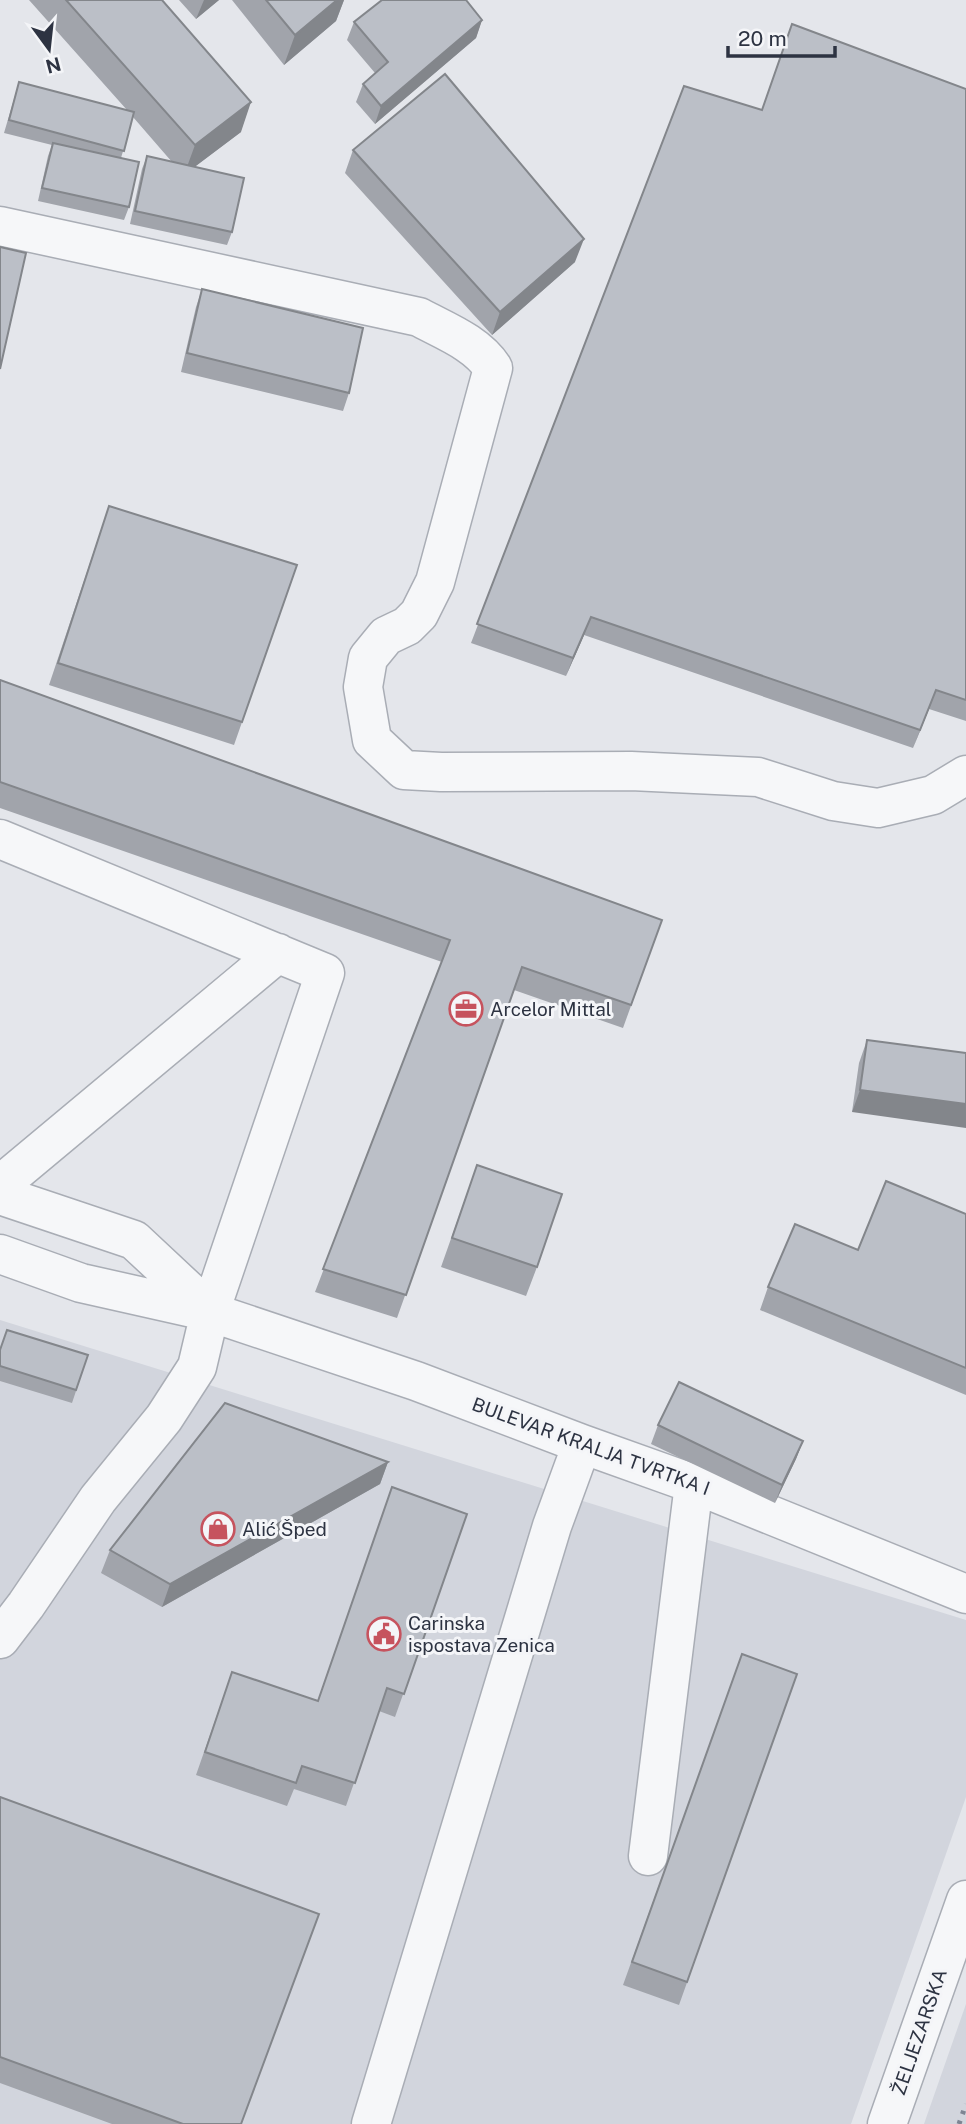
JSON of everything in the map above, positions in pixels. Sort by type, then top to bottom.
[{"type":"street","points":[[0,226],[419,317],[461,339],[487,359],[493,368],[435,582],[419,614],[407,626],[386,636],[368,658],[363,687],[372,740],[404,770],[631,771],[758,777],[833,801],[878,808],[933,795],[966,775]]},
{"type":"street","points":[[0,839],[325,972],[210,1312],[197,1367],[164,1418],[13,1599],[0,1639]]},
{"type":"street","points":[[0,1185],[278,953]]},
{"type":"street","name":"BULEVAR KRALJA TVRTKA I","points":[[0,1195],[134,1240],[210,1312]]},
{"type":"street","name":"BULEVAR KRALJA TVRTKA I","points":[[0,1254],[81,1283],[210,1312],[416,1381],[694,1484],[966,1594]]},
{"type":"street","points":[[372,2124],[552,1526],[582,1444]]},
{"type":"street","points":[[648,1856],[694,1484]]},
{"type":"street","name":"ŽELJEZARSKA","points":[[887,2124],[966,1900]]},
{"type":"shaded area","points":[[0,1320],[966,1620],[966,1797],[851,2124],[0,2124]]},
{"type":"shaded area","points":[[966,2004],[966,2124],[924,2124]]},
{"type":"building","points":[[66,0],[162,0],[251,102],[195,145]]},
{"type":"building","points":[[266,0],[337,0],[295,35]]},
{"type":"building","points":[[382,0],[466,0],[482,20],[381,106],[363,84],[388,62],[354,22]]},
{"type":"building","points":[[792,24],[966,89],[966,700],[936,690],[920,730],[591,617],[573,658],[477,624],[684,86],[762,110]]},
{"type":"building","points":[[445,74],[584,239],[500,312],[353,150]]},
{"type":"building","points":[[19,82],[134,112],[124,151],[9,120]]},
{"type":"building","points":[[53,143],[139,162],[129,207],[42,188]]},
{"type":"building","points":[[147,156],[244,178],[232,232],[135,211]]},
{"type":"building","points":[[0,247],[26,253],[0,369]]},
{"type":"building","points":[[202,289],[363,328],[349,393],[187,353]]},
{"type":"building","points":[[109,506],[297,565],[242,722],[58,663]]},
{"type":"building","name":"Arcelor Mittal","points":[[0,680],[662,920],[631,1005],[522,967],[406,1295],[323,1269],[450,940],[0,782]]},
{"type":"building","points":[[867,1040],[966,1053],[966,1104],[860,1090]]},
{"type":"building","points":[[477,1165],[562,1194],[537,1267],[452,1238]]},
{"type":"building","points":[[886,1181],[966,1214],[966,1368],[768,1287],[795,1224],[858,1250]]},
{"type":"building","points":[[7,1330],[88,1355],[76,1390],[0,1366],[0,1350]]},
{"type":"building","points":[[679,1382],[803,1441],[782,1485],[658,1425]]},
{"type":"building","name":"Alić Šped","points":[[225,1403],[388,1462],[170,1584],[110,1550]]},
{"type":"building","points":[[392,1487],[467,1514],[404,1694],[387,1688],[355,1783],[302,1766],[296,1783],[205,1752],[232,1672],[318,1701]]},
{"type":"building","points":[[742,1654],[797,1674],[687,1982],[632,1962]]},
{"type":"building","points":[[0,1797],[319,1914],[241,2124],[183,2124],[0,2057]]},
{"type":"railway","points":[[959,2124],[966,2104]]},
{"type":"place","name":"Arcelor Mittal","points":[[466,1009]]},
{"type":"place","name":"Alić Šped","points":[[218,1529]]},
{"type":"place","name":"Carinska ispostava Zenica","points":[[384,1634]]}]
